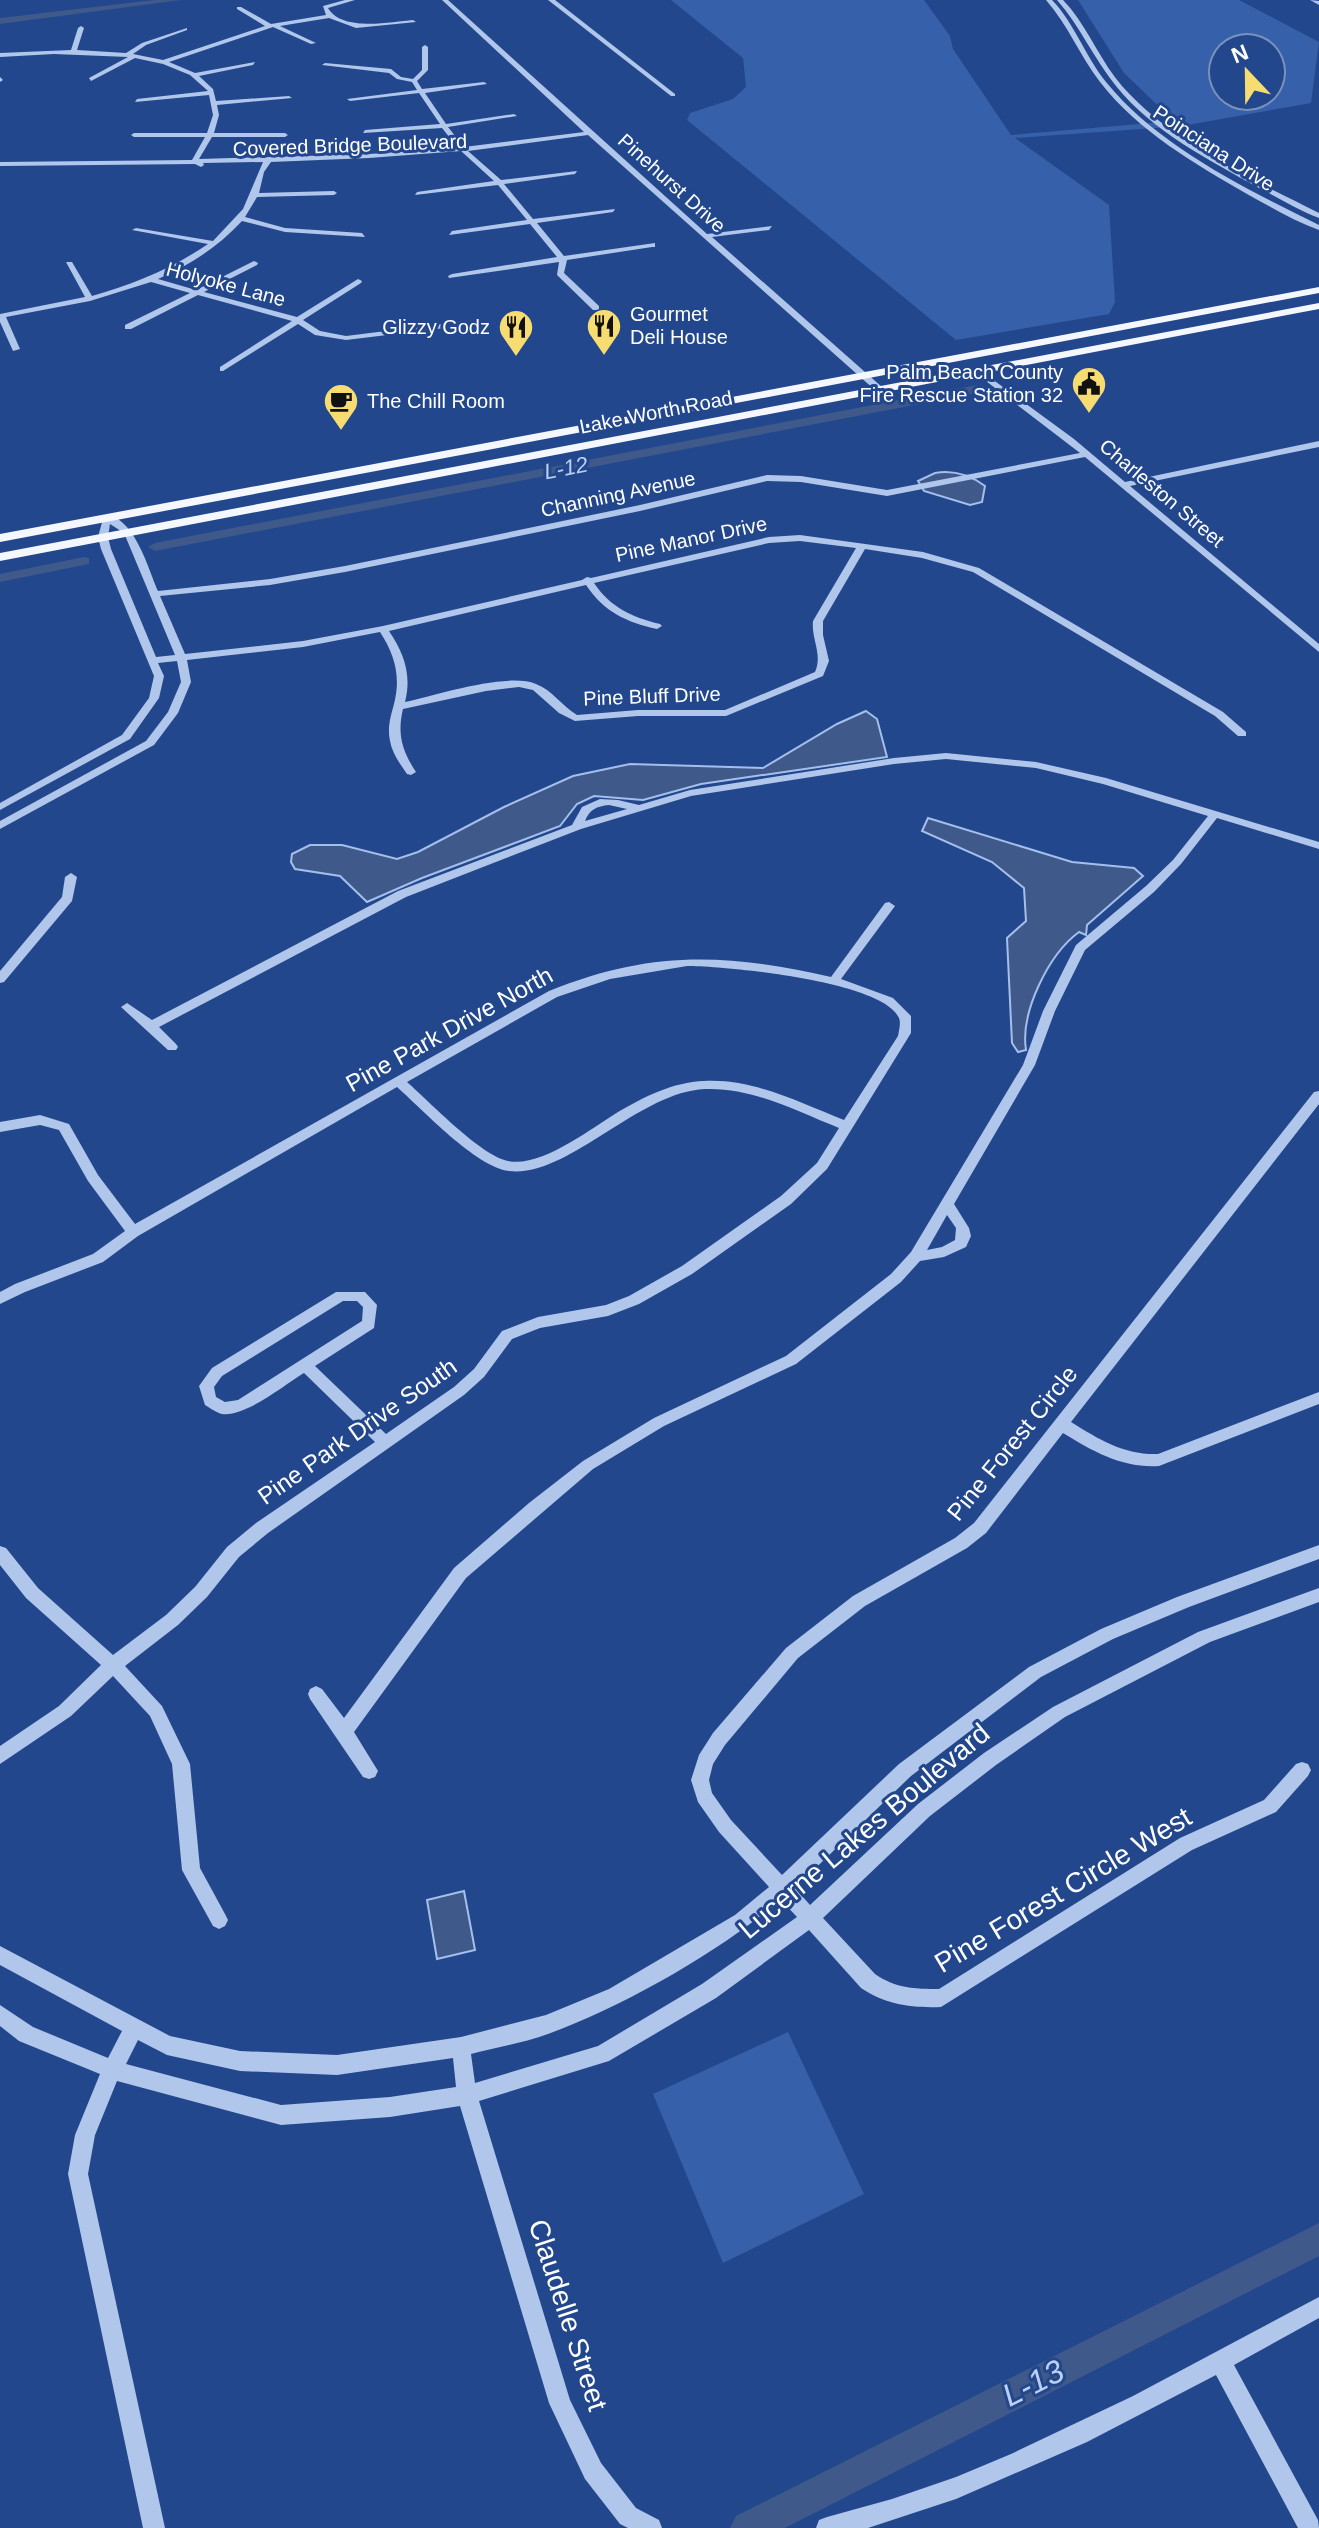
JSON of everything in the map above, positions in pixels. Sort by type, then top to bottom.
[{"type":"main road","name":"Lake Worth Road","points":[[3,538],[1319,290]]},
{"type":"main road","name":"Lake Worth Road","points":[[0,557],[1319,306]]},
{"type":"main road","points":[[579,446],[612,433],[623,422]]},
{"type":"street","points":[[330,16],[325,7],[352,0]]},
{"type":"street","name":"Pinehurst Drive","points":[[445,0],[592,136],[879,389]]},
{"type":"street","points":[[551,0],[673,95]]},
{"type":"street","name":"Poinciana Drive","points":[[1049,0],[1062,15],[1103,82],[1154,131],[1283,211],[1319,228]]},
{"type":"street","name":"Poinciana Drive","points":[[1060,0],[1078,20],[1119,85],[1134,101],[1208,154],[1319,216]]},
{"type":"street","points":[[1313,0],[1319,3]]},
{"type":"street","points":[[239,8],[313,43]]},
{"type":"street","points":[[162,62],[272,26],[330,16],[356,26],[413,22]]},
{"type":"street","points":[[74,51],[81,28]]},
{"type":"street","points":[[91,79],[144,44],[185,29]]},
{"type":"street","points":[[414,81],[425,70],[425,47]]},
{"type":"street","points":[[0,55],[74,51],[131,55],[162,62],[193,75],[211,93],[215,103],[216,116],[195,160],[202,167]]},
{"type":"street","points":[[193,75],[253,63]]},
{"type":"street","points":[[325,65],[391,71],[399,78],[414,81],[444,126],[468,154],[500,183],[563,260]]},
{"type":"street","points":[[350,99],[484,84]]},
{"type":"street","points":[[137,101],[211,93]]},
{"type":"street","points":[[215,103],[289,98]]},
{"type":"street","points":[[365,132],[444,126],[514,116]]},
{"type":"street","points":[[134,135],[285,135]]},
{"type":"street","name":"Covered Bridge Boulevard","points":[[0,164],[195,160],[369,165],[592,136]]},
{"type":"street","name":"Covered Bridge Boulevard","points":[[104,163],[202,167],[265,164]]},
{"type":"street","points":[[16,349],[1,316],[90,299],[149,279],[213,243],[240,218],[255,195],[265,164]]},
{"type":"street","points":[[417,194],[575,172]]},
{"type":"street","points":[[255,195],[334,193]]},
{"type":"street","points":[[452,233],[613,210]]},
{"type":"street","points":[[240,218],[285,230],[362,235]]},
{"type":"street","points":[[705,236],[769,228]]},
{"type":"street","points":[[136,230],[213,243]]},
{"type":"street","points":[[452,276],[652,245]]},
{"type":"street","points":[[563,260],[560,273],[596,308]]},
{"type":"street","points":[[128,327],[254,263]]},
{"type":"street","points":[[69,264],[90,299]]},
{"type":"street","name":"Holyoke Lane","points":[[149,279],[295,319],[318,333],[346,338],[442,326]]},
{"type":"street","points":[[223,369],[295,319],[358,281]]},
{"type":"street","name":"Charleston Street","points":[[977,370],[1087,454],[1319,649]]},
{"type":"street","points":[[1124,485],[1319,444]]},
{"type":"street","name":"Channing Avenue","points":[[155,594],[270,582],[345,569],[640,508],[767,478],[801,479],[887,493],[1087,454]]},
{"type":"street","points":[[0,807],[126,737],[154,698],[159,676],[103,537],[107,517],[128,532],[181,657],[186,682],[173,713],[150,743],[0,826]]},
{"type":"street","name":"Pine Manor Drive","points":[[154,660],[303,644],[383,629],[769,540],[800,538],[923,555],[976,570],[1219,714],[1242,734]]},
{"type":"street","name":"Pine Bluff Drive","points":[[398,707],[516,683],[542,690],[566,714],[575,718],[737,710],[819,674],[826,656],[817,633],[818,621],[862,546]]},
{"type":"street","points":[[587,580],[597,596],[611,609],[629,620],[657,626]]},
{"type":"street","points":[[383,629],[397,651],[403,672],[398,707],[392,721],[399,756],[411,772]]},
{"type":"street","points":[[151,1026],[402,894],[577,827],[690,793],[946,756],[1036,765],[1106,781],[1319,846]]},
{"type":"street","points":[[577,827],[584,809],[592,804],[616,801],[638,809]]},
{"type":"street","points":[[344,1732],[460,1573],[535,1508],[588,1465],[659,1422],[791,1360],[896,1278],[916,1256],[1029,1065],[1049,1011],[1080,948],[1150,889],[1177,862],[1214,815]]},
{"type":"street","points":[[0,979],[68,898],[71,877]]},
{"type":"street","points":[[833,982],[889,906]]},
{"type":"street","name":"Pine Park Drive North","points":[[0,1299],[20,1288],[98,1258],[133,1232],[535,1003],[579,983],[611,974],[703,961],[758,966],[833,982],[886,1000],[903,1013]]},
{"type":"street","points":[[127,1007],[172,1047]]},
{"type":"street","name":"Pine Park Drive South","points":[[0,1756],[65,1711],[113,1665],[172,1620],[243,1544],[384,1441],[459,1391],[479,1373],[507,1335],[538,1323],[608,1310],[656,1289],[806,1184],[822,1166],[904,1036],[907,1023],[903,1013]]},
{"type":"street","points":[[399,1082],[486,1156],[510,1166],[539,1164],[645,1101],[687,1086],[718,1084],[749,1090],[846,1126]]},
{"type":"street","name":"Pine Forest Circle","points":[[782,1888],[725,1826],[704,1796],[700,1780],[705,1761],[719,1739],[792,1653],[859,1601],[961,1543],[980,1528],[1319,1095]]},
{"type":"street","points":[[0,1127],[40,1120],[64,1127],[93,1178],[133,1232]]},
{"type":"street","points":[[916,1256],[940,1254],[953,1249],[964,1237],[966,1229],[946,1204]]},
{"type":"street","points":[[341,1296],[360,1296],[370,1305],[369,1324],[305,1365],[241,1405],[223,1408],[210,1401],[206,1386],[217,1372],[329,1303],[341,1296]]},
{"type":"street","points":[[305,1365],[384,1441]]},
{"type":"street","points":[[1060,1423],[1109,1452],[1142,1462],[1159,1460],[1319,1398]]},
{"type":"street","name":"Lucerne Lakes Boulevard","points":[[0,1955],[167,2045],[240,2061],[337,2065],[461,2047],[546,2025],[616,1996],[741,1921],[782,1888],[905,1770],[1035,1672],[1107,1634],[1170,1607],[1319,1552]]},
{"type":"street","points":[[0,1553],[32,1593],[113,1665],[156,1711],[181,1764],[191,1870],[219,1920]]},
{"type":"street","name":"Lucerne Lakes Boulevard","points":[[0,2014],[26,2034],[113,2070],[281,2115],[390,2107],[467,2095],[602,2054],[709,1991],[809,1919],[924,1810],[990,1759],[1059,1712],[1204,1637],[1319,1595]]},
{"type":"street","points":[[316,1694],[369,1771]]},
{"type":"street","name":"Pine Forest Circle West","points":[[782,1888],[868,1981],[885,1994],[906,1999],[941,1998],[1186,1844],[1270,1806],[1302,1770]]},
{"type":"street","points":[[134,2028],[87,2124],[80,2149],[78,2174],[154,2528]]},
{"type":"street","name":"Claudelle Street","points":[[461,2047],[467,2095],[560,2403],[593,2471],[628,2516],[651,2528]]},
{"type":"street","points":[[827,2528],[953,2492],[1100,2425],[1319,2307]]},
{"type":"street","points":[[1220,2360],[1310,2528]]},
{"type":"shaded area","points":[[671,0],[924,0],[1011,135],[1174,121],[1124,73],[1078,0],[1239,0],[1319,42],[1311,103],[1287,107],[1287,32],[1207,32],[1207,112],[1261,112],[1182,126],[1015,138],[1109,205],[1115,302],[1109,314],[956,340],[687,120],[690,113],[733,99],[746,87],[743,58]]},
{"type":"shaded area","points":[[935,473],[955,473],[979,482],[985,486],[982,502],[970,505],[924,491],[918,481]]},
{"type":"shaded area","points":[[866,711],[877,719],[887,757],[701,784],[643,800],[594,796],[577,804],[560,826],[367,902],[340,876],[295,869],[291,862],[292,854],[310,845],[342,845],[397,859],[418,852],[504,807],[573,776],[630,764],[763,768],[837,724]]},
{"type":"shaded area","points":[[928,818],[1072,862],[1134,868],[1143,876],[1087,925],[1086,935],[1079,932],[1057,954],[1032,1002],[1025,1035],[1026,1050],[1018,1052],[1012,1043],[1007,938],[1026,921],[1024,888],[992,862],[922,831]]},
{"type":"shaded area","points":[[464,1891],[475,1950],[437,1959],[427,1900]]},
{"type":"shaded area","points":[[788,2032],[864,2194],[723,2263],[653,2094]]},
{"type":"waterway","points":[[0,21],[177,0]]},
{"type":"waterway","name":"L-12","points":[[155,547],[977,389]]},
{"type":"waterway","name":"L-12","points":[[0,578],[84,561]]},
{"type":"waterway","name":"L-13","points":[[748,2528],[1319,2239]]},
{"type":"place","name":"Gourmet Deli House","points":[[604,357]]},
{"type":"place","name":"Glizzy Godz","points":[[516,358]]},
{"type":"place","name":"Palm Beach County Fire Rescue Station 32","points":[[1089,415]]},
{"type":"place","name":"The Chill Room","points":[[341,432]]}]
